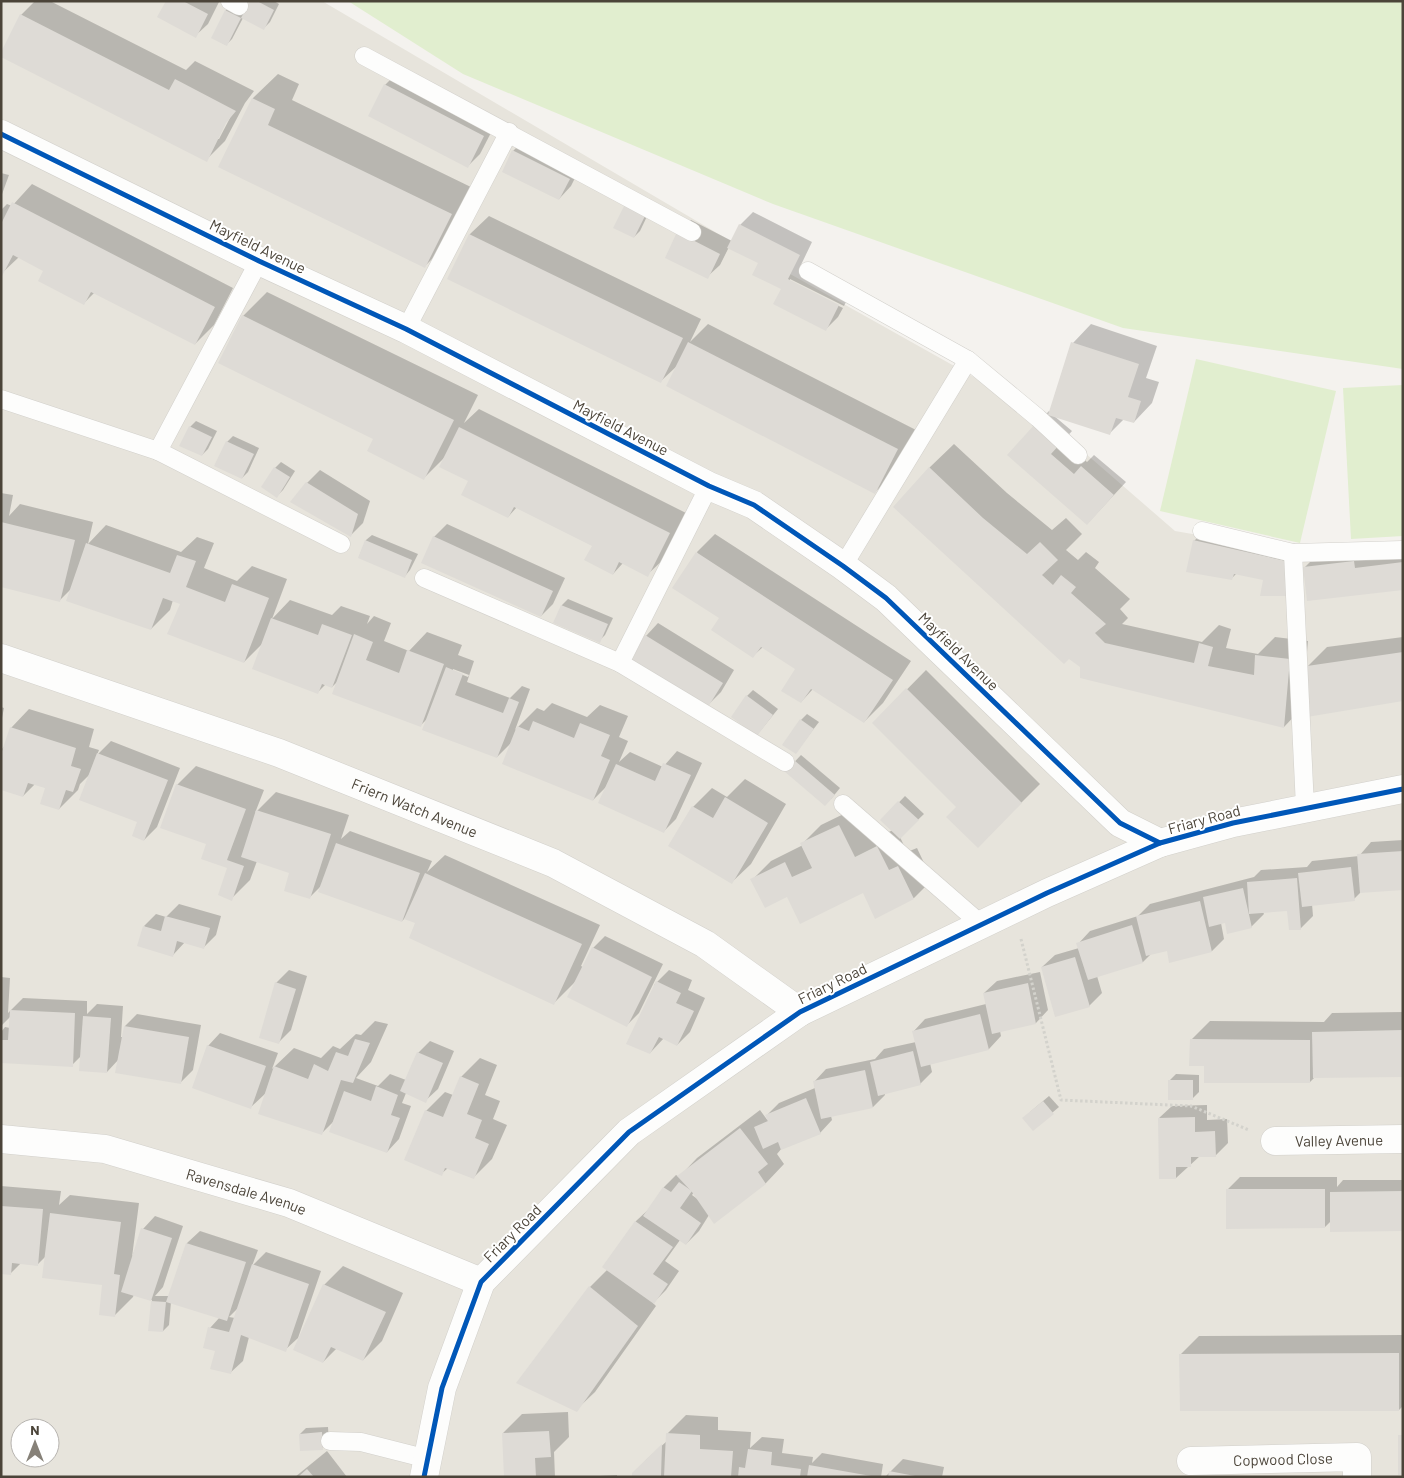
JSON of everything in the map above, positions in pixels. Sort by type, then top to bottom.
[{"type":"street","name":"Mayfield Avenue","points":[[1,134],[259,261],[406,329],[709,486],[754,505],[886,598],[1120,823],[1160,843]]},
{"type":"street","name":"Friern Watch Avenue","points":[[1,658],[279,753],[553,863],[705,944],[800,1012]]},
{"type":"street","name":"Friary Road","points":[[426,1468],[442,1388],[481,1282],[629,1132],[800,1012],[1014,909],[1160,843],[1233,823],[1305,807],[1403,789]]},
{"type":"street","name":"Ravensdale Avenue","points":[[1,1139],[105,1148],[289,1203],[481,1282]]},
{"type":"street","name":"Valley Avenue","points":[[1276,1141],[1403,1139]]},
{"type":"street","name":"Copwood Close","points":[[1191,1461],[1356,1457],[1357,1477]]},
{"type":"lane","points":[[364,56],[509,132],[692,232]]},
{"type":"lane","points":[[406,329],[509,132]]},
{"type":"lane","points":[[158,451],[259,261]]},
{"type":"lane","points":[[808,271],[968,360],[1038,418],[1078,455]]},
{"type":"lane","points":[[843,566],[968,360]]},
{"type":"lane","points":[[1,399],[158,451],[341,544]]},
{"type":"lane","points":[[620,663],[709,486]]},
{"type":"lane","points":[[1202,530],[1293,553],[1402,550]]},
{"type":"lane","points":[[1293,553],[1305,807]]},
{"type":"lane","points":[[424,578],[620,663],[785,762]]},
{"type":"lane","points":[[843,804],[982,925]]},
{"type":"lane","points":[[330,1441],[361,1442],[426,1468]]},
{"type":"path","points":[[1014,909],[1061,1100],[1191,1106],[1276,1141]]},
{"type":"shaded area","points":[[1,1],[322,1],[717,233],[1040,414],[1175,531],[1315,555],[1403,546],[1403,1477],[1,1477]]},
{"type":"green space","points":[[348,1],[1403,1],[1403,369],[1123,328],[773,204],[463,74]]},
{"type":"green space","points":[[1196,359],[1336,391],[1300,543],[1160,511]]},
{"type":"green space","points":[[1403,385],[1403,536],[1351,539],[1343,388]]},
{"type":"building","points":[[166,1],[183,1],[208,14],[196,38],[157,17]]},
{"type":"building","points":[[250,1],[257,1],[274,10],[264,30],[241,18]]},
{"type":"building","points":[[225,10],[241,18],[227,46],[211,38]]},
{"type":"building","points":[[20,14],[169,90],[175,79],[236,111],[226,123],[207,162],[1,57],[1,52]]},
{"type":"building","points":[[384,84],[484,136],[468,168],[368,116]]},
{"type":"building","points":[[252,98],[275,109],[268,125],[452,214],[425,268],[218,167]]},
{"type":"building","points":[[512,150],[570,179],[559,200],[502,172]]},
{"type":"building","points":[[12,202],[215,307],[195,345],[91,292],[84,305],[38,281],[43,271],[13,255],[1,278],[1,224]]},
{"type":"building","points":[[626,202],[647,212],[634,238],[613,228]]},
{"type":"building","points":[[739,224],[800,255],[788,279],[839,305],[826,331],[773,304],[781,289],[752,275],[758,263],[727,248]]},
{"type":"building","points":[[677,232],[720,254],[708,279],[665,258]]},
{"type":"building","points":[[469,234],[683,338],[661,383],[447,279]]},
{"type":"building","points":[[242,315],[454,420],[424,480],[367,451],[373,439],[218,363]]},
{"type":"building","points":[[688,342],[898,449],[875,494],[666,386]]},
{"type":"building","points":[[1071,342],[1139,364],[1128,397],[1141,401],[1134,423],[1116,418],[1110,435],[1048,415]]},
{"type":"building","points":[[1036,423],[1060,444],[1051,454],[1074,474],[1081,466],[1114,495],[1087,525],[1007,455]]},
{"type":"building","points":[[189,426],[212,437],[202,456],[179,446]]},
{"type":"building","points":[[459,427],[670,533],[648,577],[619,562],[613,575],[584,560],[592,546],[514,507],[508,518],[461,495],[468,481],[439,467]]},
{"type":"building","points":[[226,441],[254,454],[242,479],[214,466]]},
{"type":"building","points":[[274,467],[290,477],[277,498],[261,487]]},
{"type":"building","points":[[929,467],[983,518],[1027,554],[1040,542],[1058,560],[1042,575],[1053,585],[1061,575],[1076,587],[1071,593],[1106,624],[1095,633],[1105,643],[1194,663],[1199,643],[1213,647],[1208,666],[1254,675],[1255,655],[1290,659],[1284,728],[1080,678],[1080,667],[1069,659],[1064,664],[893,507]]},
{"type":"building","points":[[306,482],[358,514],[351,537],[290,502]]},
{"type":"building","points":[[1,522],[75,540],[60,602],[1,587]]},
{"type":"building","points":[[433,536],[553,591],[541,617],[421,563]]},
{"type":"building","points":[[365,540],[412,560],[405,578],[358,558]]},
{"type":"building","points":[[1193,540],[1286,561],[1288,596],[1260,596],[1263,580],[1234,574],[1232,580],[1186,572]]},
{"type":"building","points":[[86,543],[170,573],[177,555],[196,561],[186,587],[225,602],[232,584],[269,598],[244,663],[167,634],[180,604],[163,598],[151,630],[66,601]]},
{"type":"building","points":[[696,552],[893,680],[864,723],[811,689],[801,703],[781,691],[795,669],[761,647],[753,658],[711,630],[719,618],[672,588]]},
{"type":"building","points":[[1354,561],[1355,568],[1403,562],[1403,590],[1307,601],[1303,567]]},
{"type":"building","points":[[561,605],[608,624],[600,643],[553,623]]},
{"type":"building","points":[[271,618],[318,635],[322,624],[352,635],[332,688],[322,684],[318,694],[252,669]]},
{"type":"building","points":[[354,634],[373,642],[366,660],[399,673],[407,650],[444,664],[421,727],[332,694]]},
{"type":"building","points":[[645,635],[723,683],[708,707],[630,659]]},
{"type":"building","points":[[1403,652],[1403,701],[1307,717],[1307,666]]},
{"type":"building","points":[[446,667],[463,674],[455,695],[503,713],[509,698],[519,702],[497,758],[422,730]]},
{"type":"building","points":[[906,688],[1022,803],[978,848],[946,817],[956,807],[872,723]]},
{"type":"building","points":[[746,695],[773,715],[757,736],[731,717]]},
{"type":"building","points":[[800,719],[814,729],[796,754],[782,745]]},
{"type":"building","points":[[533,721],[574,738],[580,723],[610,735],[601,756],[610,760],[593,801],[502,764],[517,726],[529,731]]},
{"type":"building","points":[[10,727],[76,748],[71,766],[81,769],[73,792],[66,790],[59,810],[40,804],[45,788],[28,783],[23,797],[1,790],[1,754]]},
{"type":"building","points":[[97,753],[168,780],[144,841],[132,836],[137,822],[79,800]]},
{"type":"building","points":[[794,760],[835,795],[825,806],[784,771]]},
{"type":"building","points":[[663,763],[691,775],[664,833],[598,803],[616,764],[655,781]]},
{"type":"building","points":[[176,784],[246,809],[227,860],[244,866],[232,901],[218,895],[227,868],[201,859],[206,844],[160,828]]},
{"type":"building","points":[[725,797],[768,823],[732,884],[668,846],[692,806],[713,818]]},
{"type":"building","points":[[898,801],[919,820],[900,839],[880,820]]},
{"type":"building","points":[[256,810],[331,834],[310,899],[284,891],[289,873],[241,857]]},
{"type":"building","points":[[839,825],[855,857],[877,846],[889,870],[898,866],[914,899],[875,919],[863,893],[800,924],[787,897],[765,908],[750,879],[785,862],[792,877],[812,868],[800,843]]},
{"type":"building","points":[[336,843],[420,873],[402,922],[318,892]]},
{"type":"building","points":[[1403,851],[1403,890],[1360,893],[1357,854]]},
{"type":"building","points":[[1351,867],[1355,901],[1302,907],[1298,873]]},
{"type":"building","points":[[425,873],[582,944],[554,1005],[409,938],[415,923],[404,919]]},
{"type":"building","points":[[1297,878],[1301,930],[1289,930],[1287,911],[1249,914],[1247,882]]},
{"type":"building","points":[[1243,888],[1252,928],[1227,934],[1225,923],[1209,927],[1203,897]]},
{"type":"building","points":[[1200,901],[1212,952],[1169,963],[1167,951],[1146,956],[1136,916]]},
{"type":"building","points":[[165,916],[210,928],[204,949],[177,941],[173,957],[137,946],[143,926],[161,931]]},
{"type":"building","points":[[1132,925],[1143,963],[1088,980],[1076,943]]},
{"type":"building","points":[[592,947],[652,977],[627,1027],[567,997]]},
{"type":"building","points":[[1075,957],[1090,1007],[1055,1017],[1041,967]]},
{"type":"building","points":[[656,981],[681,993],[676,1003],[694,1011],[677,1046],[659,1037],[650,1054],[626,1044]]},
{"type":"building","points":[[275,982],[296,989],[279,1044],[259,1038]]},
{"type":"building","points":[[1028,983],[1036,1024],[992,1034],[983,993]]},
{"type":"building","points":[[10,1010],[75,1013],[73,1067],[1,1063],[1,1040],[8,1040]]},
{"type":"building","points":[[980,1014],[989,1050],[921,1067],[912,1031]]},
{"type":"building","points":[[83,1016],[111,1018],[107,1073],[79,1071]]},
{"type":"building","points":[[124,1026],[189,1037],[181,1084],[115,1073]]},
{"type":"building","points":[[1403,1030],[1403,1077],[1313,1078],[1312,1032]]},
{"type":"building","points":[[355,1039],[370,1043],[353,1083],[341,1080],[322,1135],[258,1114],[274,1066],[308,1079],[314,1064],[328,1071],[336,1052],[348,1056]]},
{"type":"building","points":[[1190,1039],[1310,1040],[1310,1083],[1204,1083],[1204,1066],[1189,1066]]},
{"type":"building","points":[[207,1045],[266,1066],[251,1109],[192,1088]]},
{"type":"building","points":[[913,1051],[921,1085],[878,1096],[870,1062]]},
{"type":"building","points":[[417,1052],[443,1063],[426,1103],[400,1091]]},
{"type":"building","points":[[865,1070],[873,1108],[821,1119],[813,1081]]},
{"type":"building","points":[[460,1076],[479,1084],[467,1114],[482,1120],[475,1138],[489,1144],[474,1179],[445,1168],[442,1176],[404,1160],[425,1110],[443,1117]]},
{"type":"building","points":[[1168,1080],[1193,1080],[1193,1100],[1168,1100]]},
{"type":"building","points":[[376,1086],[398,1095],[391,1115],[400,1118],[387,1153],[329,1132],[344,1091],[371,1101]]},
{"type":"building","points":[[806,1098],[821,1134],[781,1150],[778,1142],[763,1149],[754,1127],[768,1121],[765,1115]]},
{"type":"building","points":[[1043,1101],[1054,1114],[1033,1131],[1022,1118]]},
{"type":"building","points":[[1195,1117],[1195,1132],[1215,1131],[1216,1157],[1191,1157],[1191,1167],[1176,1167],[1176,1179],[1159,1179],[1158,1118]]},
{"type":"building","points":[[740,1128],[768,1164],[758,1172],[766,1184],[714,1224],[692,1192],[677,1176]]},
{"type":"building","points":[[679,1182],[692,1191],[680,1208],[701,1223],[686,1245],[643,1216],[663,1187],[671,1192]]},
{"type":"building","points":[[1226,1189],[1325,1189],[1325,1228],[1226,1229]]},
{"type":"building","points":[[1403,1191],[1403,1231],[1330,1232],[1330,1192]]},
{"type":"building","points":[[1,1206],[43,1209],[38,1266],[12,1263],[11,1275],[1,1274]]},
{"type":"building","points":[[50,1213],[121,1222],[114,1274],[120,1275],[115,1317],[99,1315],[102,1285],[42,1278]]},
{"type":"building","points":[[635,1221],[673,1247],[653,1274],[668,1284],[654,1304],[602,1267]]},
{"type":"building","points":[[141,1228],[172,1238],[151,1301],[121,1292]]},
{"type":"building","points":[[186,1243],[246,1262],[227,1321],[166,1302]]},
{"type":"building","points":[[252,1264],[309,1284],[286,1352],[241,1335],[231,1374],[210,1369],[215,1351],[203,1348],[208,1327],[229,1332]]},
{"type":"building","points":[[323,1284],[386,1312],[363,1361],[331,1347],[323,1363],[293,1350]]},
{"type":"building","points":[[589,1286],[638,1326],[577,1412],[516,1383]]},
{"type":"building","points":[[151,1301],[166,1302],[163,1332],[148,1331]]},
{"type":"building","points":[[1399,1353],[1399,1411],[1180,1411],[1179,1354]]},
{"type":"building","points":[[549,1431],[551,1457],[535,1458],[536,1477],[504,1477],[502,1433]]},
{"type":"building","points":[[322,1432],[323,1450],[300,1451],[299,1434]]},
{"type":"building","points":[[666,1433],[700,1435],[700,1449],[733,1451],[731,1477],[664,1477]]},
{"type":"building","points":[[1398,1435],[1403,1435],[1403,1475],[1398,1475]]},
{"type":"building","points":[[662,1444],[661,1477],[632,1477],[632,1473]]},
{"type":"building","points":[[748,1449],[772,1452],[771,1465],[801,1469],[800,1477],[738,1477],[739,1467],[745,1468]]},
{"type":"building","points":[[809,1465],[871,1476],[871,1477],[807,1477]]},
{"type":"building","points":[[307,1469],[314,1477],[298,1477]]},
{"type":"building","points":[[889,1471],[915,1476],[915,1477],[888,1477]]},
{"type":"cycle path","points":[[1,134],[259,261],[406,329],[709,486],[754,505],[886,598],[1120,823],[1160,843]]},
{"type":"cycle path","points":[[424,1477],[442,1388],[481,1282],[629,1132],[800,1012],[1047,893],[1160,843],[1233,823],[1403,789]]}]
